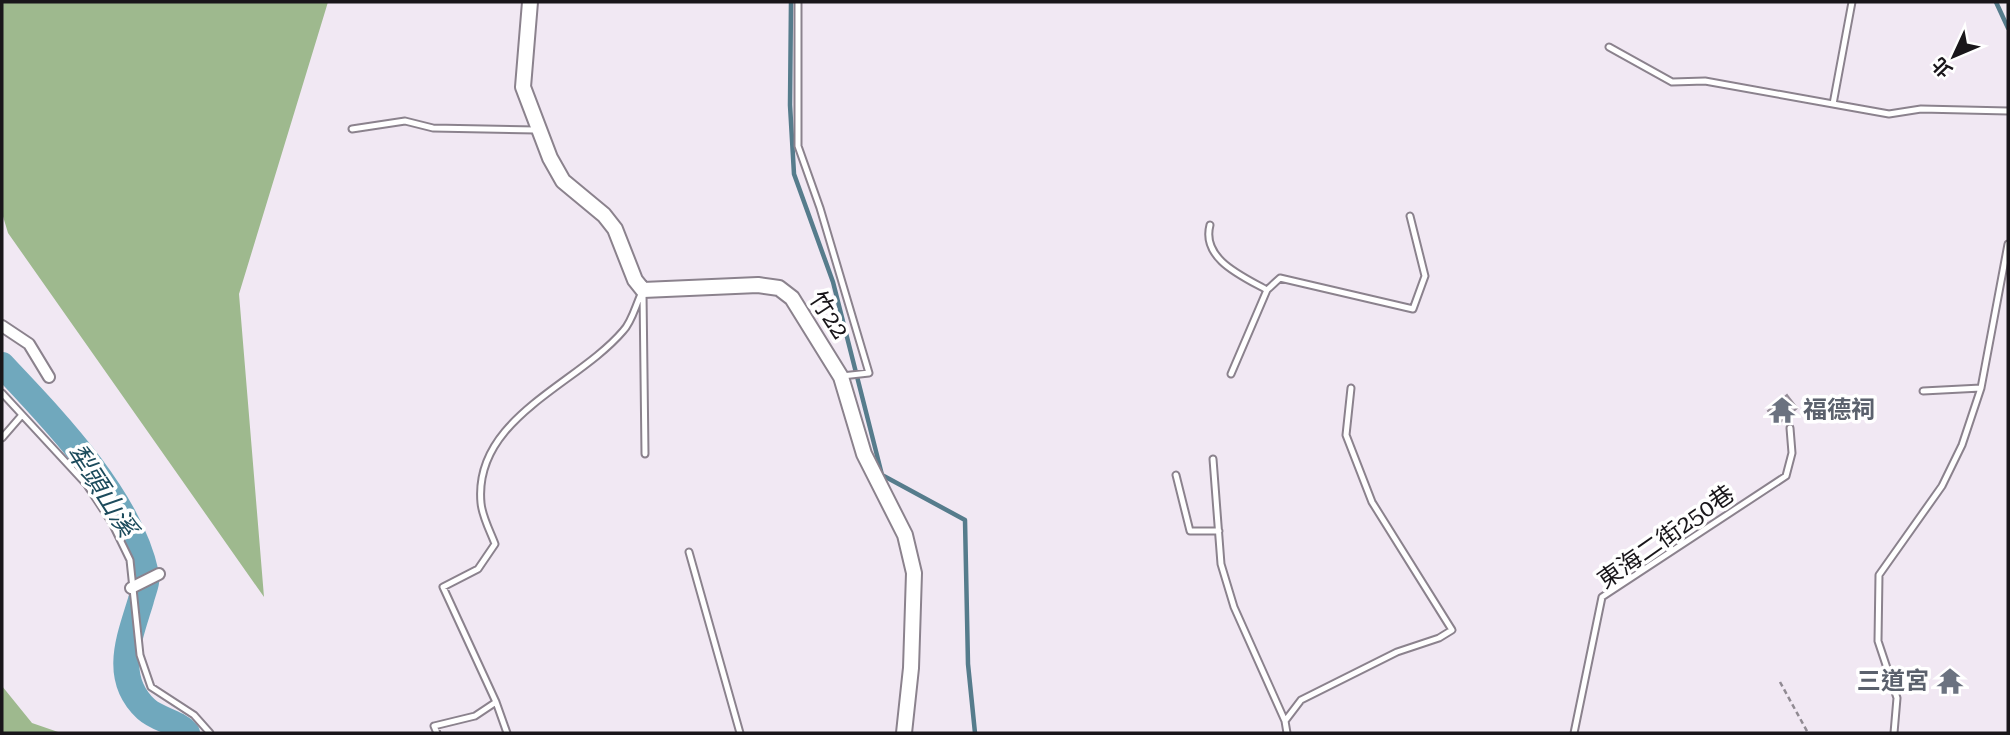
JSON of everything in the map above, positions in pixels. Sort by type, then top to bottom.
[{"type":"street","points":[[530,2],[523,87],[555,170],[604,215],[615,229],[635,280],[643,289]]},
{"type":"street","name":"竹22","points":[[643,289],[758,285],[779,288],[792,298],[841,377],[864,454],[905,535],[914,573],[911,668],[904,733]]},
{"type":"street","points":[[2,326],[29,344],[49,377]]},
{"type":"street","points":[[136,586],[159,574]]},
{"type":"lane","points":[[798,2],[798,146],[820,208],[869,373],[841,377]]},
{"type":"lane","points":[[1833,104],[1852,2]]},
{"type":"lane","points":[[1609,47],[1672,82],[1705,81],[1889,114],[1921,109],[2008,111]]},
{"type":"lane","points":[[352,129],[405,121],[433,128],[540,130]]},
{"type":"lane","points":[[1231,374],[1267,290],[1280,278],[1413,309],[1425,276],[1410,216]]},
{"type":"lane","points":[[1210,225],[1206,239],[1210,249],[1233,271],[1267,290]]},
{"type":"lane","points":[[1894,733],[1897,698],[1878,641],[1880,576],[1942,486],[1962,445],[1981,388],[2008,244]]},
{"type":"lane","points":[[643,289],[645,454]]},
{"type":"lane","points":[[507,733],[496,702],[443,587],[478,569],[495,544],[481,505],[482,469],[498,441],[517,418],[563,384],[624,330],[643,289]]},
{"type":"lane","points":[[1285,721],[1301,700],[1397,652],[1439,638],[1451,630],[1372,502],[1346,435],[1351,388]]},
{"type":"lane","points":[[1923,391],[1981,388]]},
{"type":"lane","points":[[2,393],[87,485],[112,523],[130,560],[136,586],[135,611],[140,655],[151,687],[194,715],[210,733]]},
{"type":"lane","points":[[2,438],[22,415]]},
{"type":"lane","name":"東海二街250巷","points":[[1574,733],[1602,597],[1786,477],[1793,453],[1790,428]]},
{"type":"lane","points":[[1213,459],[1221,564],[1234,607],[1285,721],[1287,733]]},
{"type":"lane","points":[[1177,475],[1190,531],[1219,531]]},
{"type":"lane","points":[[689,552],[740,733]]},
{"type":"lane","points":[[437,733],[434,726],[475,716],[496,702]]},
{"type":"path","points":[[1780,682],[1808,733]]},
{"type":"green space","points":[[2,2],[328,2],[239,294],[264,597],[8,233],[2,213]]},
{"type":"green space","points":[[2,686],[32,723],[61,733],[2,733]]},
{"type":"building","name":"福德祠","points":[[1787,395],[1797,408],[1778,424],[1768,411]]},
{"type":"waterway","points":[[791,2],[790,105],[794,174],[833,282],[882,475],[965,520],[968,664],[975,733]]},
{"type":"waterway","points":[[1996,2],[2008,28]]},
{"type":"waterway","name":"犁頭山溪","points":[[2,365],[88,462],[124,517],[137,545],[146,577],[129,642],[129,684],[146,709],[187,733]]},
{"type":"place","name":"福德祠","points":[[1782,410]]},
{"type":"place","name":"三道宮","points":[[1950,681]]}]
